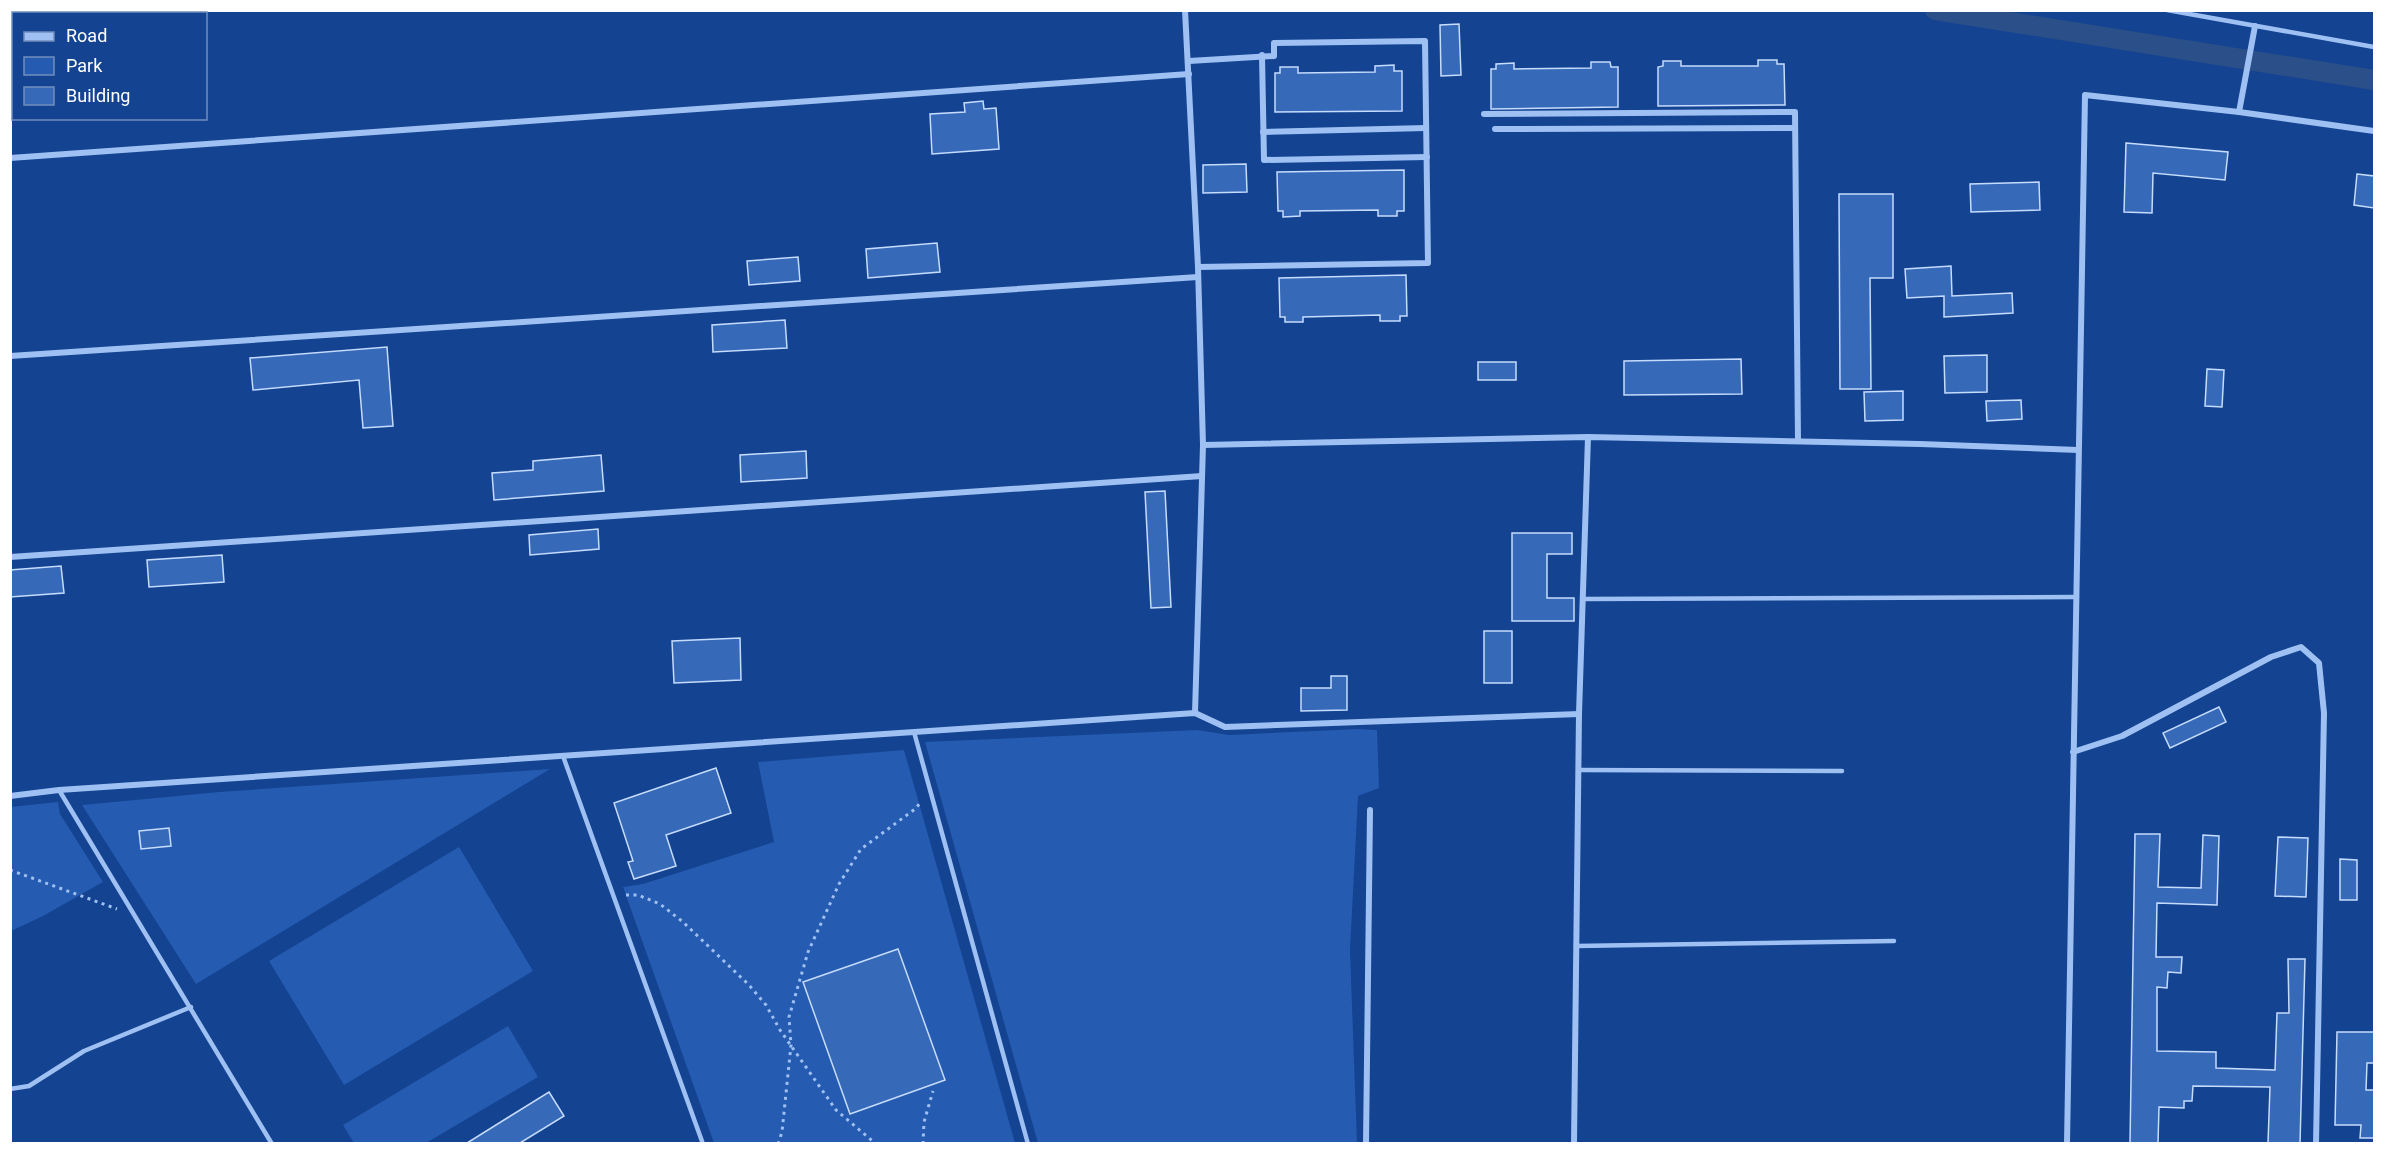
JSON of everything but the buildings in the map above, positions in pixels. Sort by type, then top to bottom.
[{"type":"street","points":[[1185,10],[1198,267],[1203,445],[1195,713]]},
{"type":"street","points":[[2239,112],[2255,26]]},
{"type":"street","points":[[1189,61],[1274,56],[1274,43],[1425,41],[1428,262],[1198,267]]},
{"type":"street","points":[[1262,56],[1264,160],[1426,157]]},
{"type":"street","points":[[10,158],[1189,74]]},
{"type":"street","points":[[2067,1143],[2085,95],[2239,112],[2374,131]]},
{"type":"street","points":[[1484,114],[1795,112],[1798,441]]},
{"type":"street","points":[[1263,132],[1426,128]]},
{"type":"street","points":[[1495,129],[1796,128]]},
{"type":"street","points":[[10,356],[1198,277]]},
{"type":"street","points":[[1203,445],[1588,437],[2078,450]]},
{"type":"street","points":[[1574,1143],[1579,714],[1588,437]]},
{"type":"street","points":[[10,557],[1202,476]]},
{"type":"street","points":[[2073,752],[2122,736],[2271,657],[2301,647],[2319,663],[2324,713],[2316,1143]]},
{"type":"street","points":[[10,796],[59,790],[1195,713],[1225,727],[1579,714]]},
{"type":"street","points":[[1366,1143],[1370,810]]},
{"type":"lane","points":[[2167,10],[2374,47]]},
{"type":"lane","points":[[1583,599],[2075,597]]},
{"type":"lane","points":[[914,732],[1028,1143]]},
{"type":"lane","points":[[563,756],[703,1143]]},
{"type":"lane","points":[[1579,770],[1842,771]]},
{"type":"lane","points":[[59,790],[272,1143]]},
{"type":"lane","points":[[1576,946],[1894,941]]},
{"type":"lane","points":[[10,1089],[29,1086],[84,1051],[191,1006]]},
{"type":"path","points":[[778,1143],[782,1132],[791,1045],[789,1017],[797,982],[838,884],[861,849],[915,809],[929,790]]},
{"type":"path","points":[[10,870],[106,904],[137,919]]},
{"type":"path","points":[[613,895],[638,895],[660,904],[683,922],[760,999],[836,1110],[876,1143]]},
{"type":"path","points":[[923,1143],[924,1122],[933,1091]]},
{"type":"green space","points":[[1197,730],[1229,735],[1377,730],[1379,788],[1358,796],[1350,950],[1357,1143],[1038,1143],[925,742]]},
{"type":"green space","points":[[904,750],[1015,1143],[714,1143],[623,887],[643,884],[774,842],[758,762]]},
{"type":"green space","points":[[550,769],[196,984],[82,805],[219,792]]},
{"type":"green space","points":[[58,802],[60,814],[103,882],[43,916],[11,931],[11,807]]},
{"type":"green space","points":[[459,847],[533,971],[344,1085],[269,961]]},
{"type":"green space","points":[[508,1026],[538,1077],[426,1143],[354,1143],[343,1125]]},
{"type":"waterway","points":[[1935,10],[2374,80]]}]
